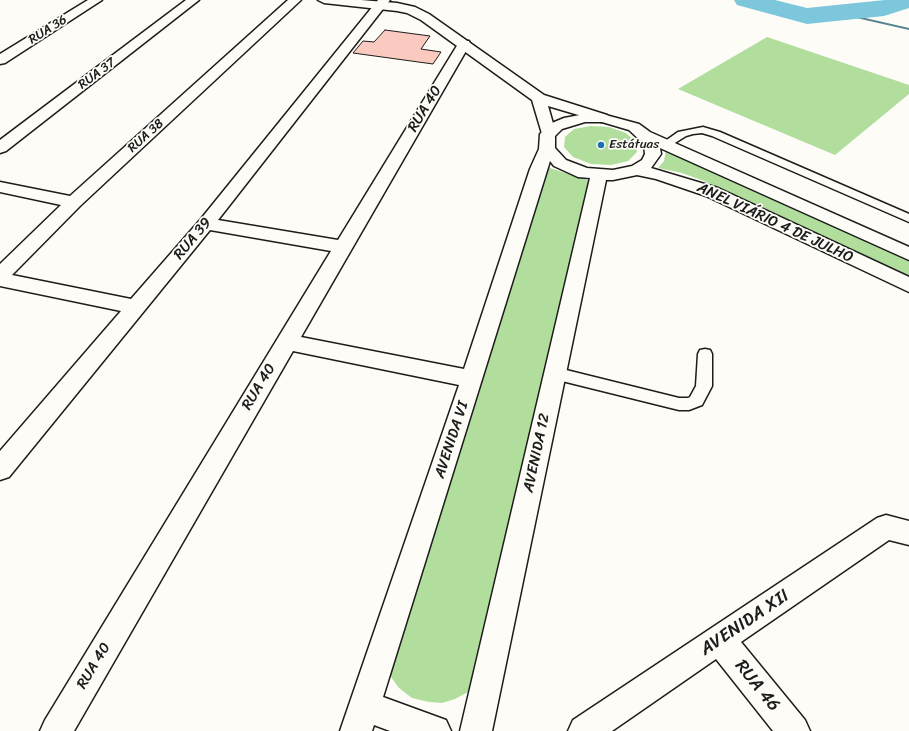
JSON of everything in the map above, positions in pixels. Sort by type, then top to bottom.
[{"type":"street","name":"RUA 36","points":[[0,60],[96,0]]},
{"type":"street","name":"RUA 37","points":[[0,148],[193,0]]},
{"type":"street","name":"RUA 38","points":[[0,275],[74,202],[295,0]]},
{"type":"street","points":[[324,0],[382,3],[411,10],[425,17],[539,98],[602,118]]},
{"type":"street","name":"RUA 39","points":[[0,469],[206,224],[382,3]]},
{"type":"street","name":"RUA 40","points":[[56,731],[285,342],[464,44]]},
{"type":"street","points":[[539,98],[548,141]]},
{"type":"street","name":"ANEL VIÁRIO 4 DE JULHO","points":[[909,254],[624,124],[602,118],[585,118],[569,121],[557,126],[548,141],[552,156],[566,166],[584,173],[599,175],[613,175],[637,170],[660,175],[712,192],[909,286]]},
{"type":"street","points":[[637,170],[648,163],[653,154],[652,144],[646,135]]},
{"type":"street","name":"AVENIDA VI","points":[[360,719],[472,379],[548,141]]},
{"type":"street","name":"AVENIDA 12","points":[[476,731],[599,175]]},
{"type":"street","points":[[0,187],[74,202]]},
{"type":"street","points":[[206,224],[343,247]]},
{"type":"street","points":[[0,279],[135,307]]},
{"type":"street","points":[[285,342],[472,379]]},
{"type":"street","points":[[897,530],[909,548]]},
{"type":"street","name":"AVENIDA XII","points":[[584,731],[720,641],[897,530]]},
{"type":"street","name":"RUA 46","points":[[720,641],[794,731]]},
{"type":"street","points":[[360,719],[435,731]]},
{"type":"lane","points":[[666,144],[682,134],[692,130],[703,130],[716,134],[909,218]]},
{"type":"lane","points":[[554,373],[679,404],[689,404],[696,401],[704,386],[706,354]]},
{"type":"green space","points":[[767,37],[909,85],[909,94],[835,155],[678,89]]},
{"type":"green space","points":[[591,126],[609,127],[626,133],[636,142],[637,152],[628,161],[611,165],[591,164],[573,157],[564,147],[565,137],[574,129]]},
{"type":"green space","points":[[666,150],[909,261],[909,278],[704,181],[682,173],[658,168],[664,161]]},
{"type":"green space","points":[[547,167],[590,181],[468,692],[455,699],[442,703],[412,698],[399,688],[389,674]]},
{"type":"building","points":[[385,30],[430,36],[421,49],[441,52],[433,64],[353,53],[363,41],[374,42]]},
{"type":"waterway","points":[[746,0],[807,16],[884,9],[907,0]]},
{"type":"waterway","points":[[841,13],[909,29]]},
{"type":"place","name":"Estátuas","points":[[601,145]]}]
